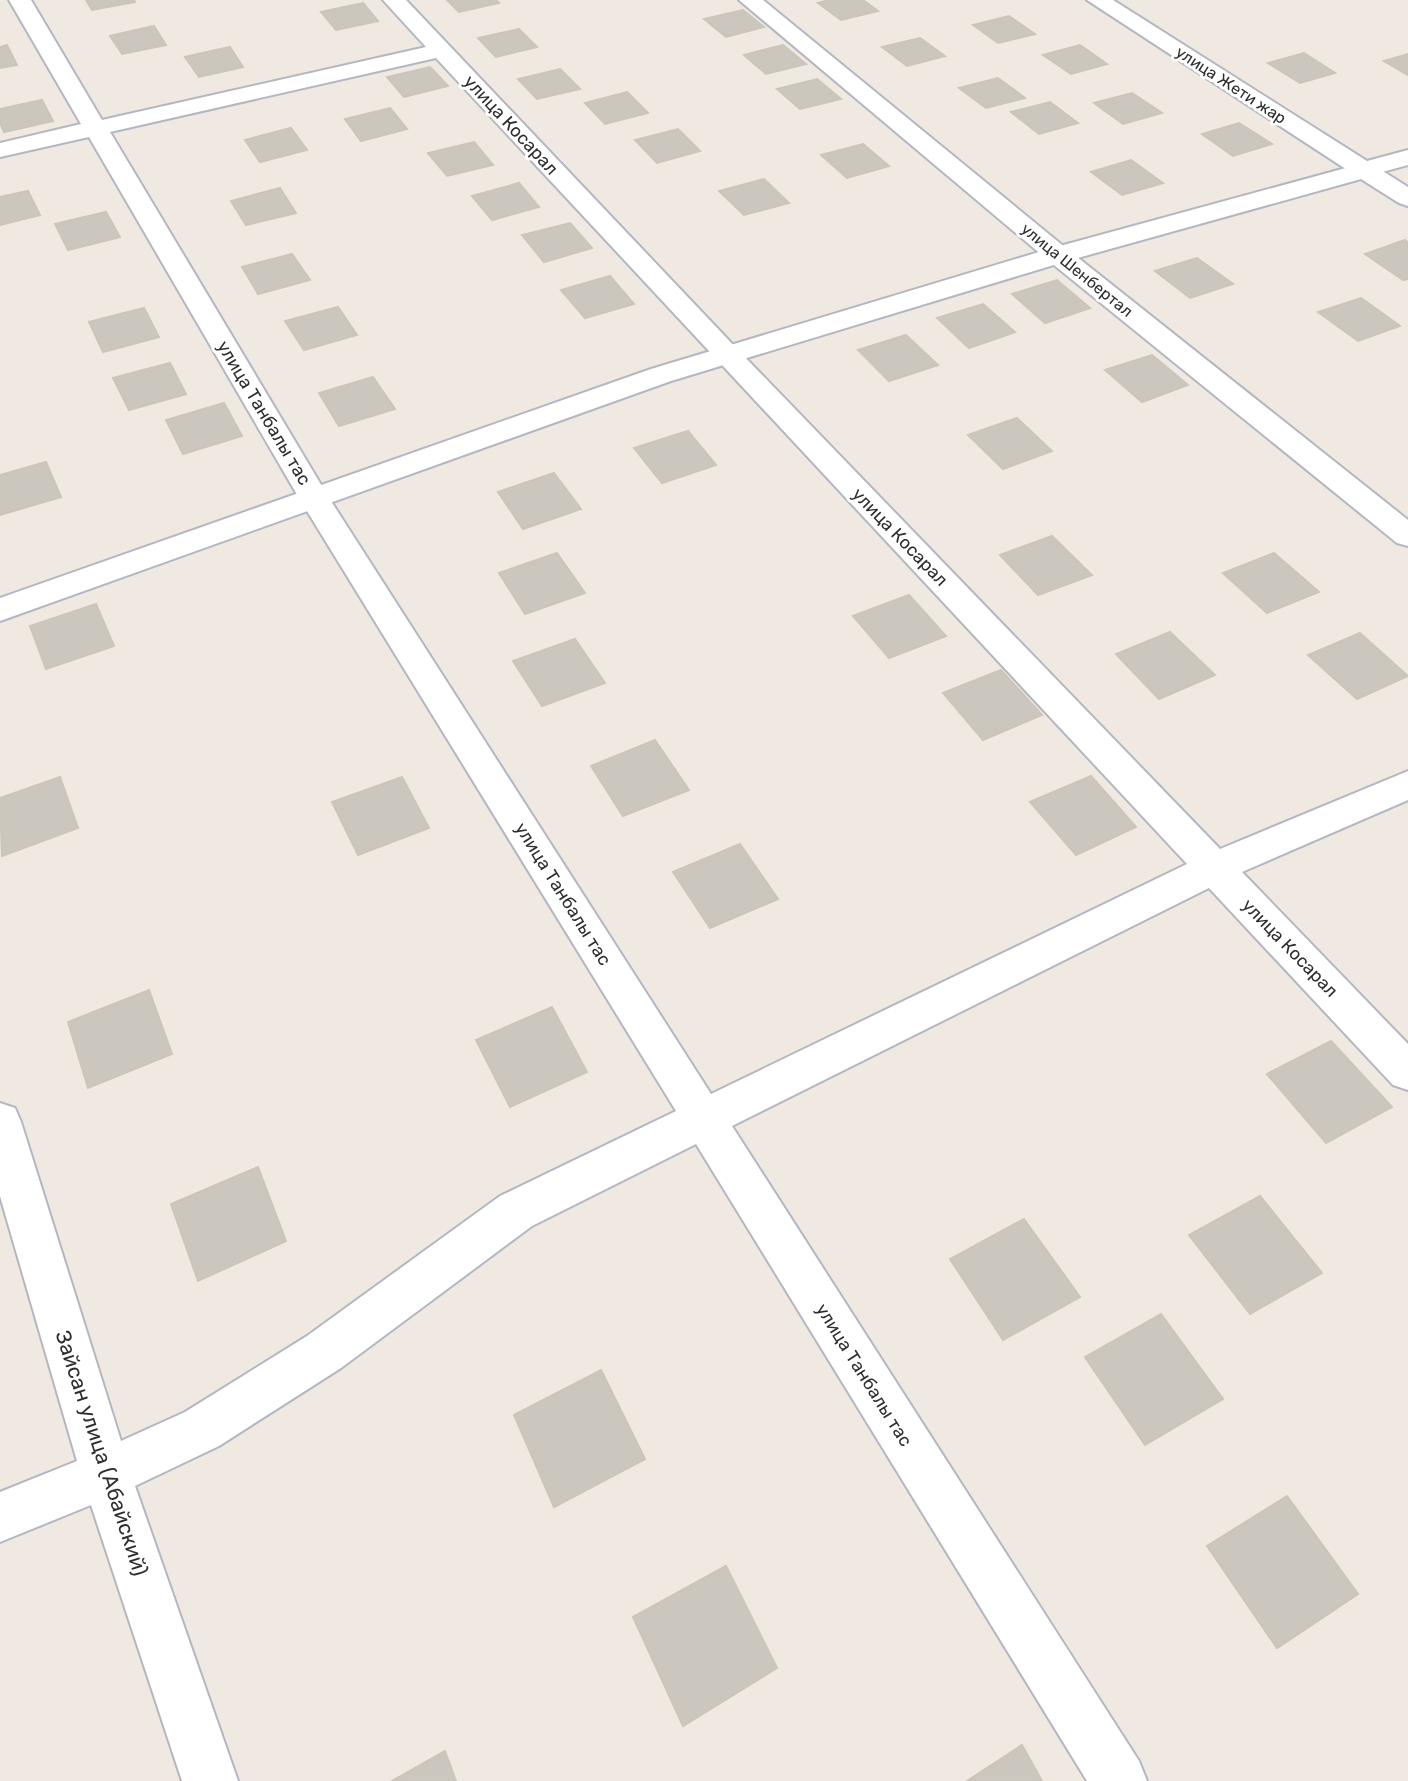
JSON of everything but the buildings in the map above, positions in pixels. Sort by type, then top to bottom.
[{"type":"street","name":"улица Танбалы тас","points":[[20,0],[314,498],[1119,1781]]},
{"type":"street","name":"улица Косарал","points":[[394,0],[1408,1072]]},
{"type":"street","name":"улица Шенбертал","points":[[750,0],[1058,254],[1408,536]]},
{"type":"street","name":"улица Жети жар","points":[[1098,0],[1408,198]]},
{"type":"street","points":[[0,150],[441,50]]},
{"type":"street","points":[[0,610],[661,375],[1058,254],[1408,157]]},
{"type":"street","points":[[0,1517],[106,1475],[202,1429],[324,1352],[516,1211],[1214,868],[1408,785]]},
{"type":"street","name":"Зайсан улица (Абайский)","points":[[0,1122],[106,1475],[210,1781]]}]
